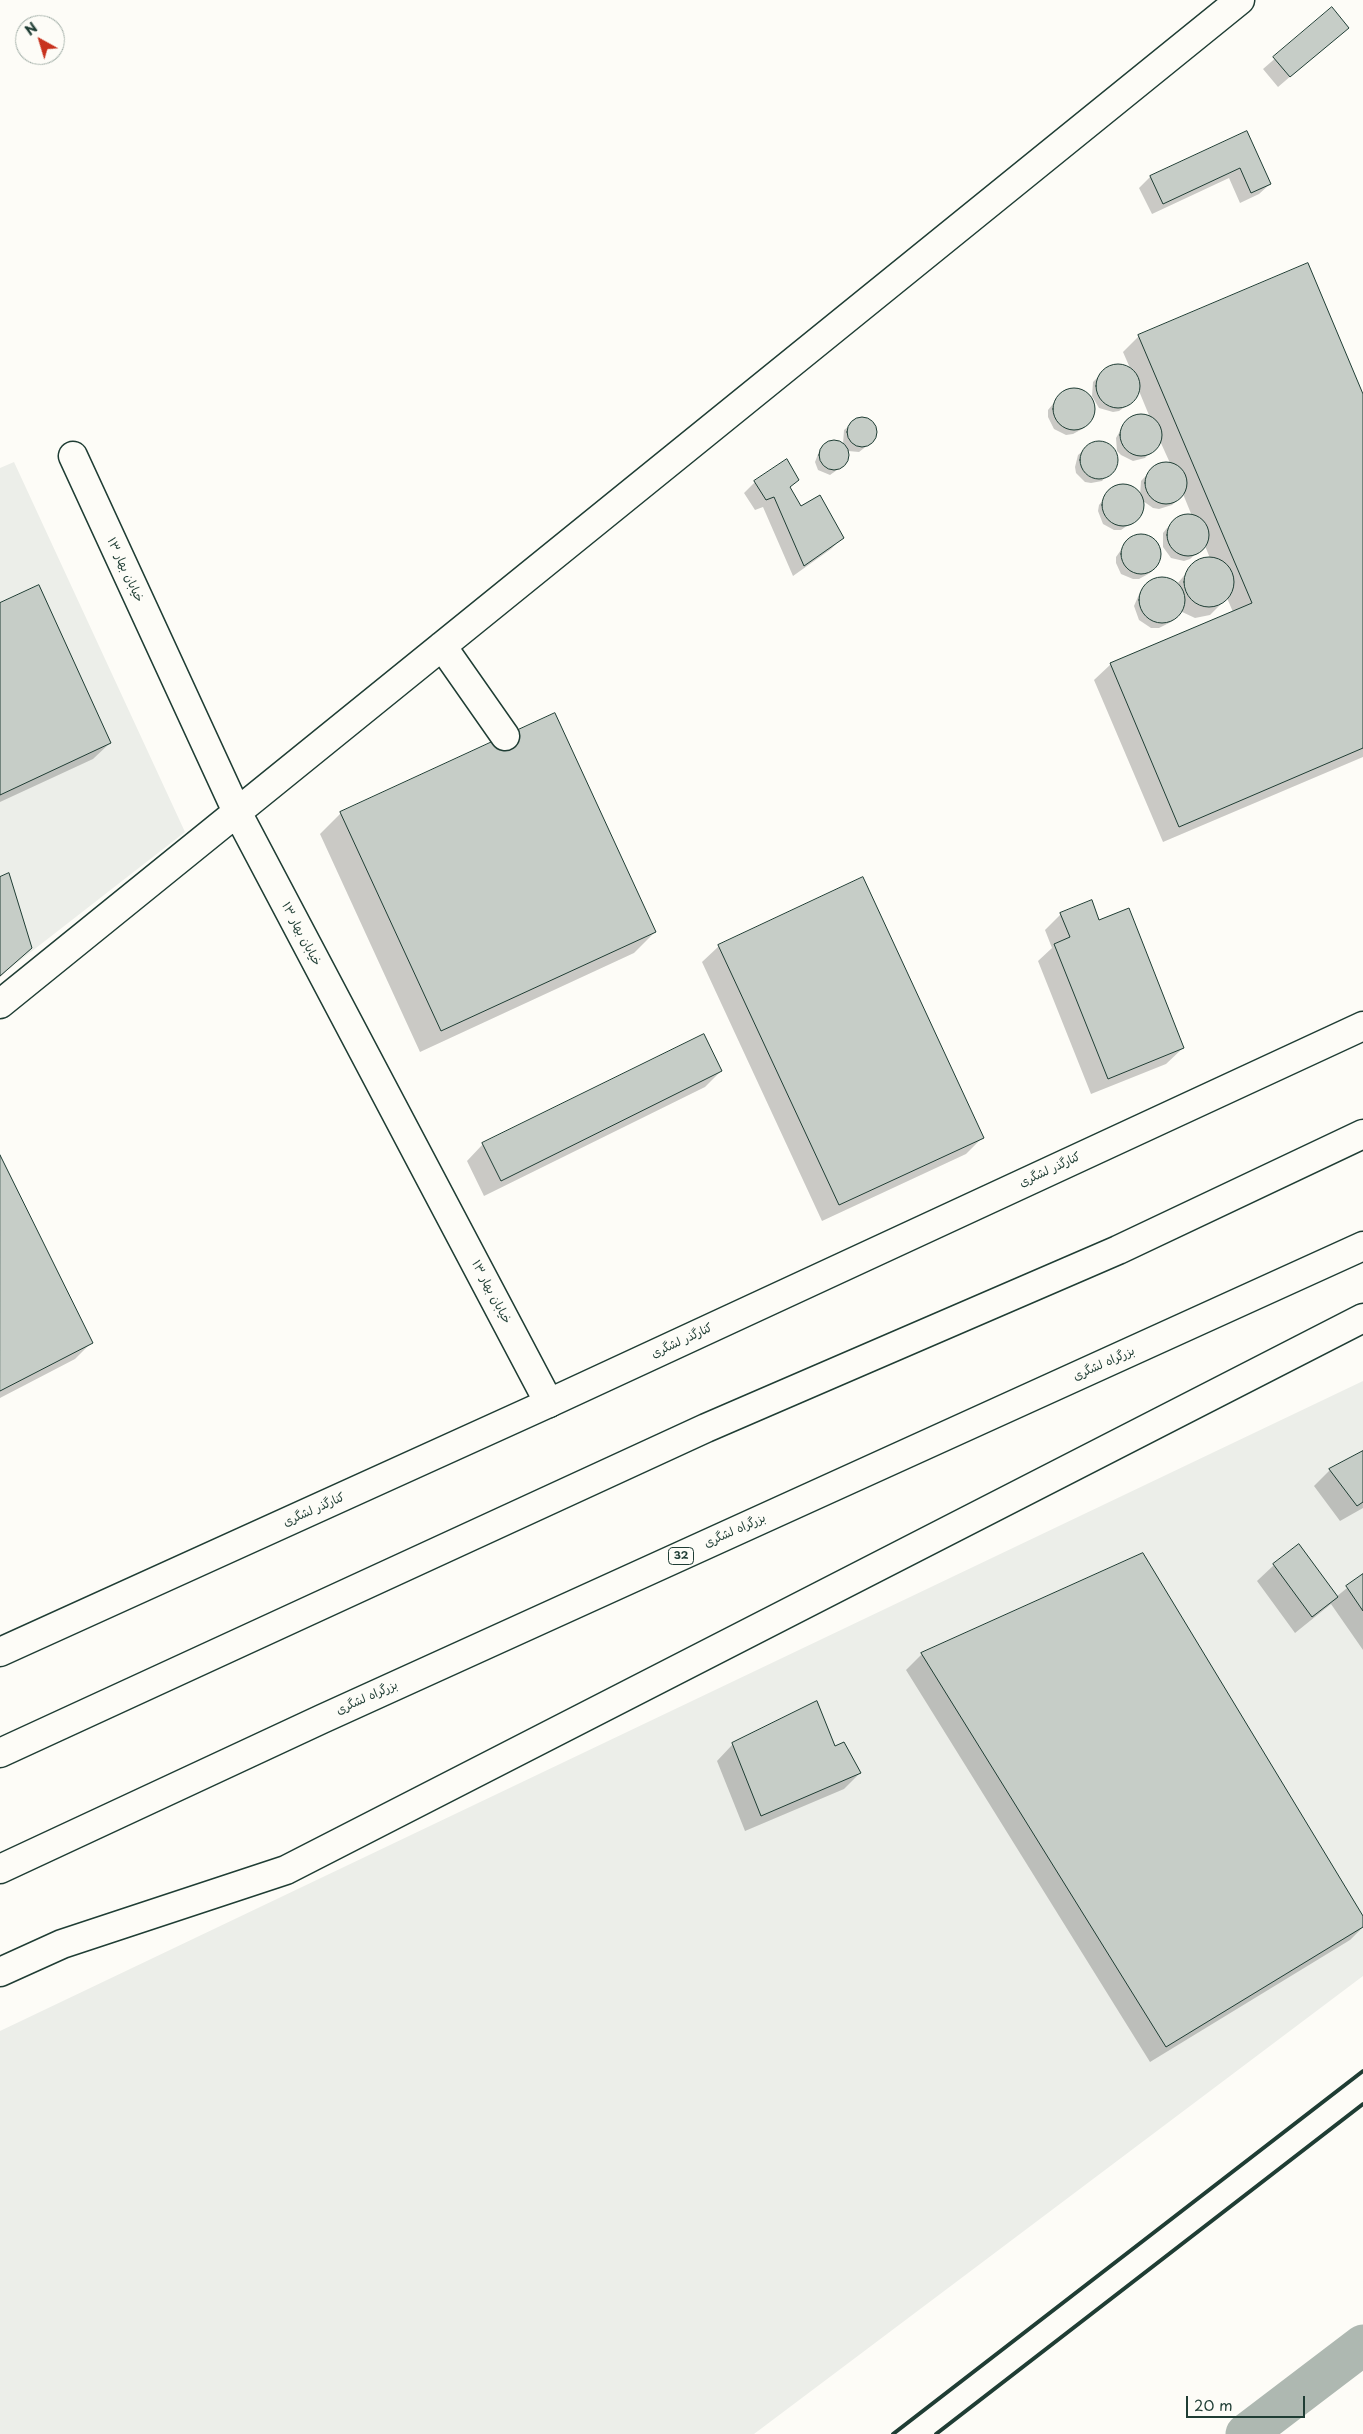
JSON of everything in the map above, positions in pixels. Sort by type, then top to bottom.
[{"type":"main road","points":[[0,1004],[1240,0]]},
{"type":"main road","name":"خیابان بهار ۱۳","points":[[73,456],[237,812],[549,1403]]},
{"type":"main road","points":[[442,646],[505,736]]},
{"type":"main road","name":"کنارگذر لشگری","points":[[0,1652],[549,1403],[1363,1026]]},
{"type":"main road","points":[[0,1752],[706,1428],[1118,1250],[1363,1134]]},
{"type":"main road","name":"بزرگراه لشگری","points":[[0,1869],[322,1719],[1363,1246]]},
{"type":"main road","points":[[0,1972],[62,1944],[286,1870],[1363,1318]]},
{"type":"shaded area","points":[[14,462],[185,832],[0,976],[0,468]]},
{"type":"shaded area","points":[[1363,1381],[1363,1976],[754,2434],[0,2434],[0,2031]]},
{"type":"building","points":[[1332,7],[1349,28],[1290,77],[1273,57]]},
{"type":"building","points":[[1247,131],[1271,184],[1251,193],[1240,168],[1163,204],[1150,176]]},
{"type":"building","points":[[1308,263],[1363,394],[1363,748],[1179,827],[1110,663],[1252,603],[1138,335]]},
{"type":"building","points":[[1114,364],[1122,364],[1134,370],[1140,386],[1134,402],[1122,408],[1114,408],[1102,402],[1096,390],[1096,382],[1102,370]]},
{"type":"building","points":[[1078,388],[1086,391],[1092,397],[1095,409],[1092,421],[1086,427],[1070,430],[1062,427],[1056,421],[1053,405],[1056,397],[1062,391]]},
{"type":"building","points":[[1141,414],[1156,420],[1162,435],[1156,450],[1141,456],[1126,450],[1120,435],[1126,420]]},
{"type":"building","points":[[862,417],[873,421],[877,432],[873,443],[862,447],[851,443],[847,432],[851,421]]},
{"type":"building","points":[[834,440],[845,444],[849,455],[845,466],[834,470],[823,466],[819,455],[823,444]]},
{"type":"building","points":[[1099,441],[1113,446],[1118,460],[1113,474],[1099,479],[1085,474],[1080,460],[1085,446]]},
{"type":"building","points":[[787,459],[799,480],[790,487],[801,506],[820,495],[844,538],[804,566],[774,497],[766,500],[754,481]]},
{"type":"building","points":[[1170,462],[1178,465],[1184,471],[1187,483],[1184,495],[1178,501],[1162,504],[1154,501],[1148,495],[1145,479],[1148,471],[1154,465]]},
{"type":"building","points":[[1123,484],[1138,490],[1144,505],[1138,520],[1123,526],[1108,520],[1102,505],[1108,490]]},
{"type":"building","points":[[1192,514],[1200,517],[1206,523],[1209,535],[1206,547],[1200,553],[1184,556],[1176,553],[1170,547],[1167,531],[1170,523],[1176,517]]},
{"type":"building","points":[[1145,534],[1152,537],[1158,543],[1161,554],[1160,562],[1152,571],[1145,574],[1137,574],[1130,571],[1122,562],[1121,550],[1124,543],[1133,535]]},
{"type":"building","points":[[1204,557],[1214,557],[1227,564],[1234,577],[1234,587],[1227,600],[1214,607],[1204,607],[1195,603],[1188,596],[1184,587],[1184,577],[1188,568],[1195,561]]},
{"type":"building","points":[[1158,577],[1166,577],[1175,581],[1181,587],[1185,600],[1181,613],[1175,619],[1166,623],[1158,623],[1149,619],[1143,613],[1139,604],[1139,596],[1143,587],[1149,581]]},
{"type":"building","points":[[39,585],[111,743],[0,795],[0,603]]},
{"type":"building","points":[[555,713],[656,932],[441,1031],[340,812]]},
{"type":"building","points":[[9,873],[32,948],[0,976],[0,877]]},
{"type":"building","points":[[863,877],[984,1138],[839,1205],[718,945]]},
{"type":"building","points":[[1092,900],[1099,920],[1129,908],[1184,1048],[1108,1079],[1054,944],[1070,937],[1060,913]]},
{"type":"building","points":[[704,1034],[722,1071],[501,1181],[482,1143]]},
{"type":"building","points":[[0,1155],[93,1343],[0,1391]]},
{"type":"building","points":[[1363,1451],[1363,1502],[1357,1506],[1329,1469]]},
{"type":"building","points":[[1299,1544],[1338,1597],[1312,1617],[1273,1564]]},
{"type":"building","points":[[1143,1553],[1363,1916],[1363,1927],[1166,2047],[921,1653]]},
{"type":"building","points":[[1363,1574],[1363,1611],[1346,1586]]},
{"type":"building","points":[[817,1701],[835,1746],[844,1742],[861,1773],[761,1816],[732,1743]]},
{"type":"waterway","points":[[1246,2434],[1363,2345]]},
{"type":"railway","points":[[893,2434],[1363,2071]]},
{"type":"railway","points":[[936,2434],[1363,2104]]}]
